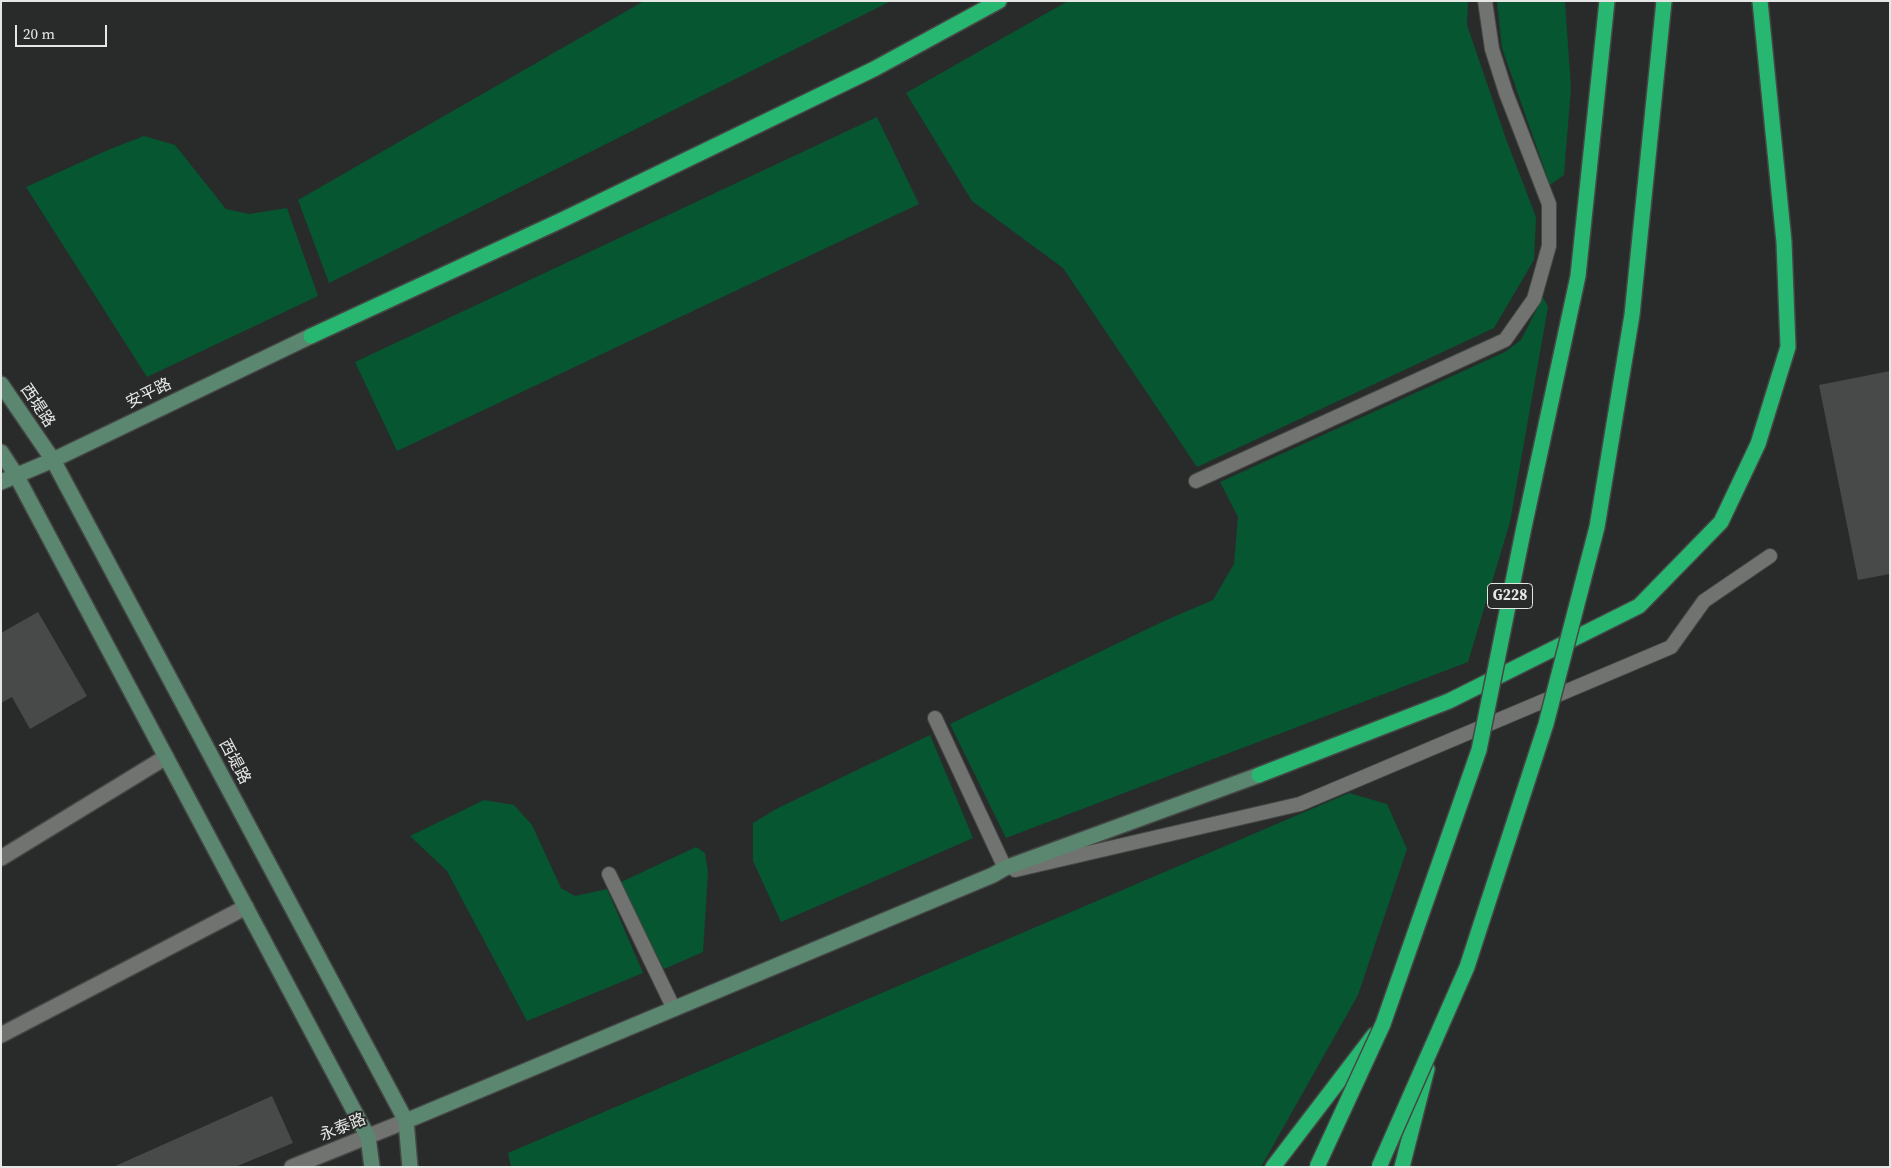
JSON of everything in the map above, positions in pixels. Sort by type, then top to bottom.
[{"type":"highway","points":[[311,336],[562,220],[718,145],[874,69],[999,1]]},
{"type":"highway","name":"G228","points":[[1317,1167],[1383,1024],[1479,750],[1522,532],[1578,276],[1607,1]]},
{"type":"highway","points":[[1378,1167],[1467,967],[1546,724],[1597,528],[1632,315],[1664,1]]},
{"type":"highway","points":[[1259,775],[1449,701],[1639,606],[1720,522],[1758,444],[1788,347],[1784,242],[1760,1]]},
{"type":"highway","points":[[1273,1167],[1383,1024]]},
{"type":"highway","points":[[1402,1167],[1434,1040]]},
{"type":"street","name":"安平路","points":[[1,482],[53,460],[311,336]]},
{"type":"street","name":"西堤路","points":[[1,384],[53,460],[406,1121],[410,1167]]},
{"type":"street","points":[[1,452],[16,475],[368,1137],[372,1167]]},
{"type":"street","points":[[1,858],[166,757]]},
{"type":"street","points":[[406,1121],[999,872],[1259,775]]},
{"type":"street","points":[[1,1035],[246,907]]},
{"type":"street","name":"永泰路","points":[[292,1167],[406,1121]]},
{"type":"lane","points":[[1196,481],[1505,340],[1534,299],[1549,246],[1549,204],[1506,93],[1492,49],[1485,1]]},
{"type":"lane","points":[[934,718],[999,872],[1300,804],[1671,647],[1704,601],[1770,556]]},
{"type":"lane","points":[[609,874],[674,1009]]},
{"type":"green space","points":[[644,1],[891,1],[329,283],[298,200]]},
{"type":"green space","points":[[1068,1],[1468,1],[1467,25],[1506,139],[1536,217],[1534,260],[1494,328],[1197,467],[1063,268],[972,201],[906,93]]},
{"type":"green space","points":[[1497,1],[1565,1],[1571,88],[1564,175],[1550,185],[1502,48]]},
{"type":"green space","points":[[877,117],[919,204],[397,451],[355,362]]},
{"type":"green space","points":[[144,136],[175,145],[226,209],[249,214],[287,208],[318,296],[147,377],[26,187]]},
{"type":"green space","points":[[1543,297],[1548,307],[1510,522],[1468,662],[1006,838],[950,724],[1164,621],[1213,600],[1234,564],[1238,517],[1220,482],[1505,352],[1521,340]]},
{"type":"green space","points":[[930,735],[973,838],[781,922],[753,861],[753,823],[778,808]]},
{"type":"green space","points":[[1349,793],[1387,804],[1407,849],[1358,995],[1261,1167],[511,1167],[508,1153]]},
{"type":"green space","points":[[484,800],[514,805],[532,825],[561,888],[575,896],[607,889],[643,973],[527,1021],[447,871],[410,836]]},
{"type":"green space","points":[[696,847],[705,853],[708,872],[703,952],[664,969],[619,883]]},
{"type":"building","points":[[1890,371],[1890,574],[1858,580],[1819,385]]},
{"type":"building","points":[[38,612],[87,696],[30,729],[12,697],[1,703],[1,633]]},
{"type":"building","points":[[272,1096],[293,1143],[235,1167],[113,1167]]}]
